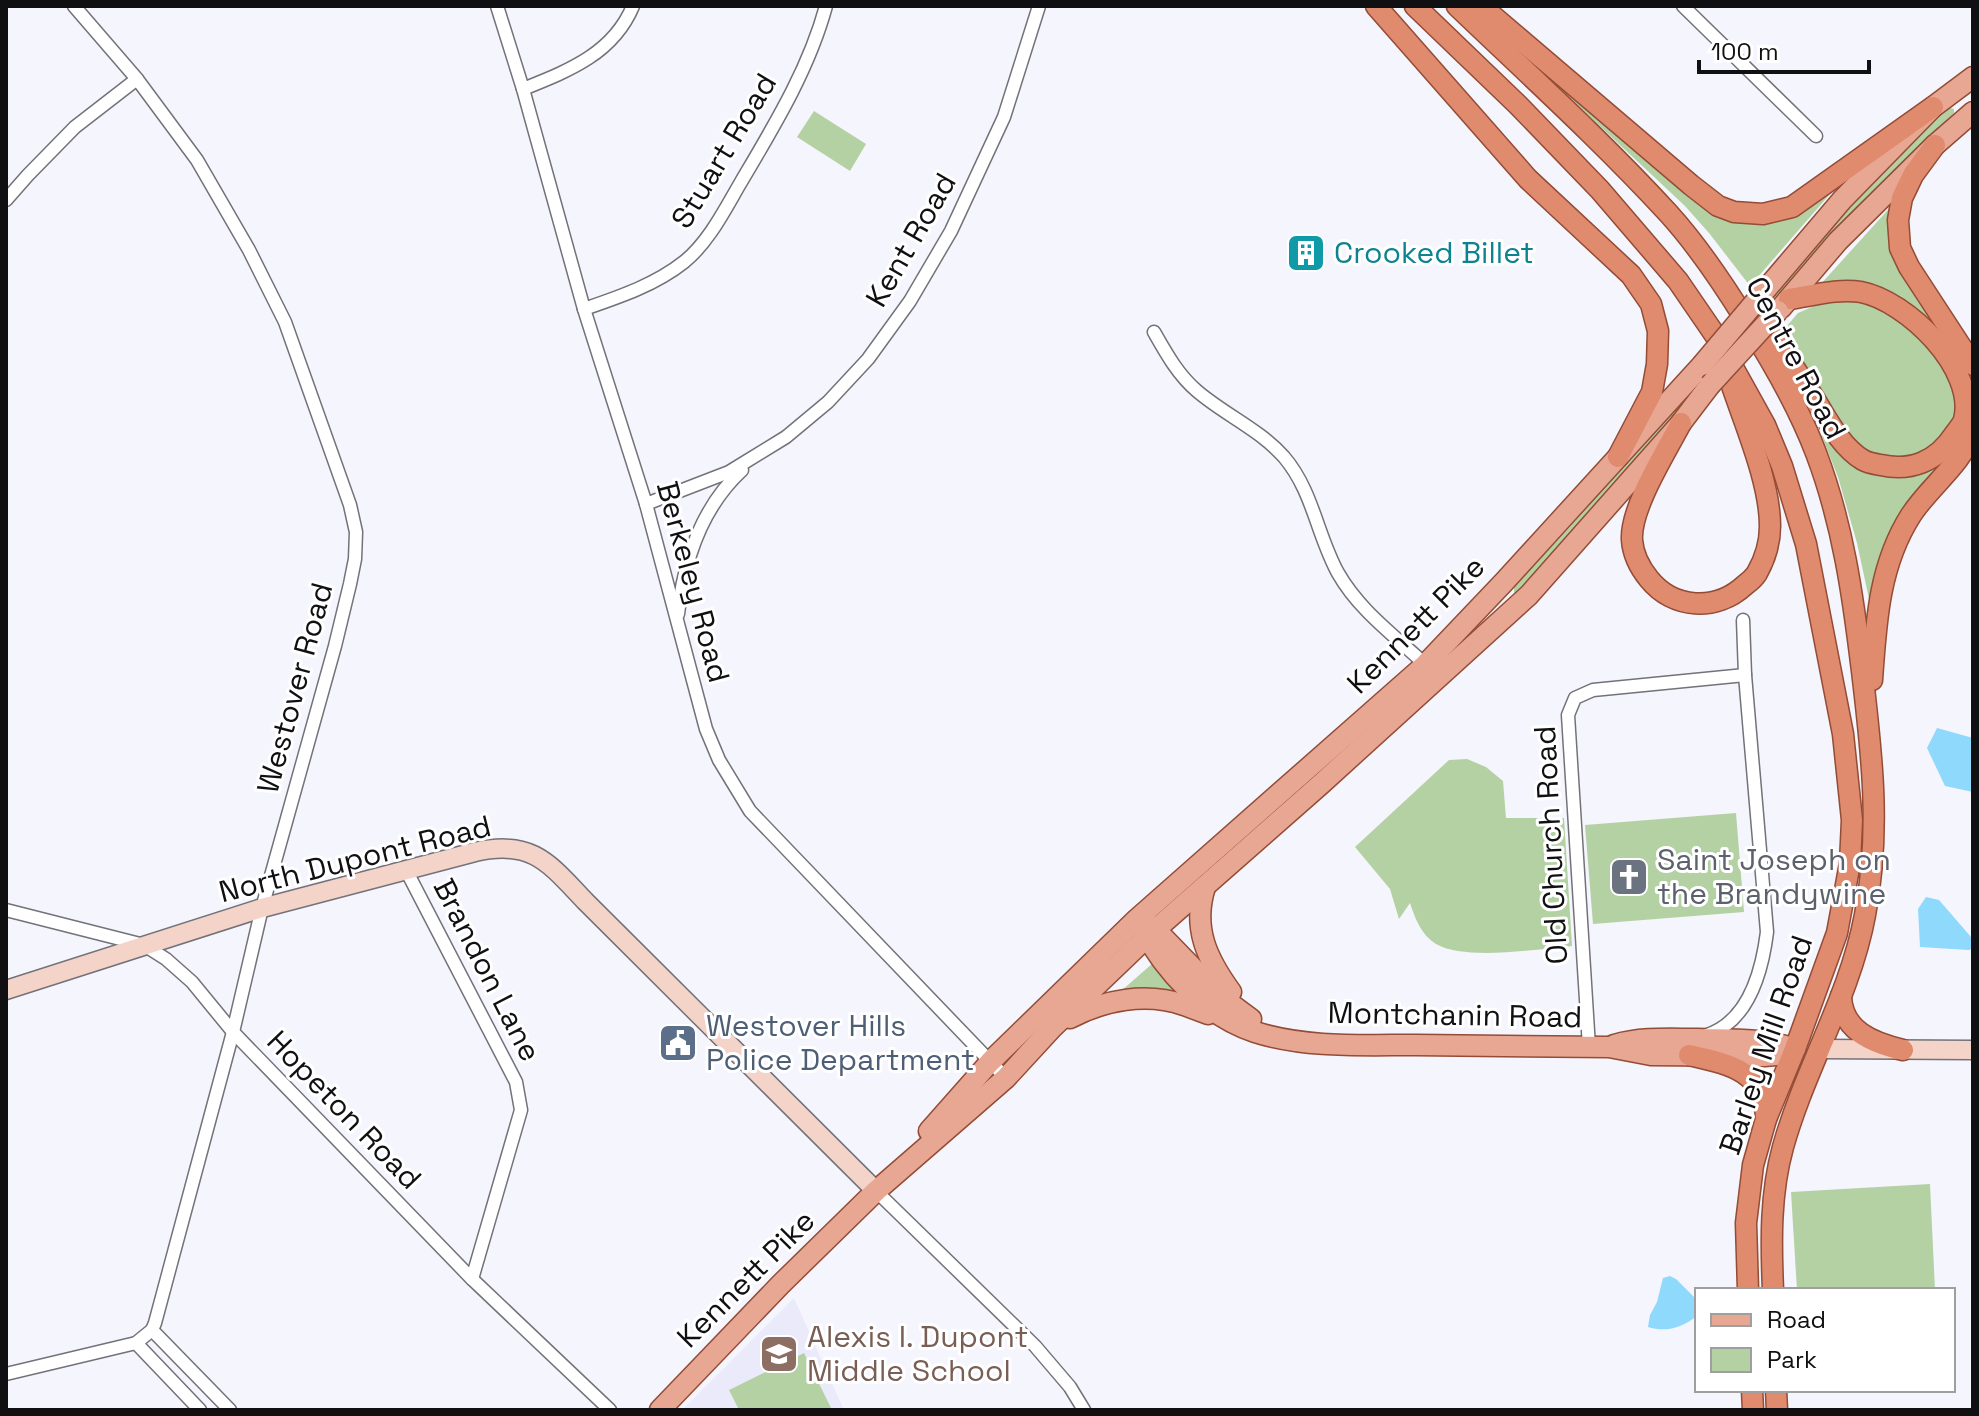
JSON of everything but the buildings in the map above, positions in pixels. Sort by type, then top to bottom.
[{"type":"highway","points":[[1376,6],[1528,179],[1631,275],[1651,304],[1658,331],[1652,392],[1618,457]]},
{"type":"highway","name":"Centre Road","points":[[1415,6],[1518,105],[1600,190],[1678,281],[1715,335],[1765,425],[1782,466],[1806,544],[1833,678]]},
{"type":"highway","name":"Centre Road","points":[[1457,6],[1590,133],[1670,215],[1725,287],[1766,352],[1795,407],[1816,453],[1847,557],[1869,728],[1875,839]]},
{"type":"highway","points":[[1481,6],[1691,185],[1718,206],[1734,212],[1763,214],[1792,207],[1933,107]]},
{"type":"highway","points":[[1590,133],[1628,162],[1708,242],[1828,421],[1847,446],[1864,461],[1898,468],[1913,467],[1938,454],[1951,441],[1963,422],[1965,400],[1962,384],[1949,358],[1916,320],[1861,292],[1833,292],[1783,305]]},
{"type":"highway","points":[[1935,145],[1913,175],[1902,198],[1898,220],[1900,248],[1909,267],[1973,365]]},
{"type":"highway","points":[[1681,423],[1635,517],[1632,541],[1639,566],[1657,590],[1677,600],[1702,605],[1723,601],[1756,575],[1766,552],[1770,528],[1768,500],[1757,461],[1715,335]]},
{"type":"highway","points":[[1869,728],[1877,618],[1884,577],[1895,545],[1912,514],[1951,467],[1973,432]]},
{"type":"highway","name":"Barley Mill Road","points":[[1748,1288],[1746,1223],[1753,1165],[1766,1119],[1837,933],[1850,863],[1850,790],[1833,678]]},
{"type":"highway","name":"Barley Mill Road","points":[[1773,1288],[1772,1210],[1775,1181],[1784,1143],[1841,996],[1864,921],[1875,839]]},
{"type":"highway","points":[[1841,996],[1846,1017],[1856,1030],[1872,1041],[1903,1050]]},
{"type":"highway","points":[[1685,1047],[1747,1074],[1758,1088],[1766,1119]]},
{"type":"main road","name":"Kennett Pike","points":[[660,1410],[876,1191],[1006,1078],[1146,928],[1205,887],[1432,672],[1702,365],[1842,200],[1933,107],[1973,77]]},
{"type":"main road","name":"Kennett Pike","points":[[876,1191],[990,1062],[1146,928],[1432,672],[1529,595],[1838,241],[1973,112]]},
{"type":"main road","name":"North Dupont Road","points":[[6,990],[262,908],[494,848],[528,852],[543,859],[876,1191]]},
{"type":"main road","points":[[1205,887],[1199,918],[1209,957],[1247,1024]]},
{"type":"main road","name":"Montchanin Road","points":[[1146,928],[1168,969],[1207,1006],[1247,1024],[1254,1032],[1301,1042],[1599,1047],[1651,1055],[1685,1047],[1764,1056],[1795,1049],[1973,1050]]},
{"type":"main road","points":[[1052,1028],[1091,1009],[1121,1000],[1138,999],[1182,1004],[1247,1024]]},
{"type":"street","name":"Westover Road","points":[[74,6],[137,79],[197,160],[249,250],[285,322],[350,505],[356,532],[353,572],[335,646],[262,908],[233,1032],[152,1330]]},
{"type":"street","name":"Berkeley Road","points":[[497,6],[584,309],[646,504],[706,729],[719,760],[750,811],[1006,1078]]},
{"type":"street","points":[[523,89],[589,60],[618,32],[633,6]]},
{"type":"street","name":"Stuart Road","points":[[584,309],[635,292],[684,262],[702,243],[726,209],[780,116],[818,34],[826,6]]},
{"type":"street","name":"Kent Road","points":[[646,504],[729,472],[786,437],[828,402],[868,359],[910,301],[951,231],[992,147],[1039,6]]},
{"type":"street","points":[[1683,6],[1816,136]]},
{"type":"street","points":[[6,200],[75,127],[137,79]]},
{"type":"street","points":[[1154,332],[1172,362],[1194,389],[1259,434],[1282,455],[1309,498],[1343,581],[1364,608],[1432,672]]},
{"type":"street","name":"Kent Road","points":[[677,620],[684,571],[710,508],[728,483],[759,454]]},
{"type":"street","points":[[1685,1047],[1718,1031],[1737,1016],[1756,980],[1764,955],[1767,932],[1743,620]]},
{"type":"street","name":"Old Church Road","points":[[1599,1047],[1568,715],[1575,698],[1593,690],[1745,675]]},
{"type":"street","name":"Brandon Lane","points":[[406,870],[516,1082],[521,1110],[472,1279]]},
{"type":"street","name":"Hopeton Road","points":[[6,910],[144,945],[166,959],[192,982],[233,1032],[472,1279],[610,1410]]},
{"type":"street","points":[[876,1191],[1035,1346],[1070,1387],[1084,1410]]},
{"type":"street","points":[[6,1374],[136,1343],[152,1330],[230,1410]]},
{"type":"street","points":[[136,1343],[200,1410]]},
{"type":"shaded area","name":"Alexis I. Dupont Middle School","points":[[794,1298],[844,1410],[682,1410]]},
{"type":"green space","points":[[1506,38],[1734,218],[1833,187],[1831,193],[1750,286],[1685,206]]},
{"type":"green space","points":[[1951,108],[1954,113],[1888,178],[1775,302],[1770,302],[1770,296],[1880,174]]},
{"type":"green space","points":[[814,111],[866,144],[850,171],[797,137]]},
{"type":"green space","points":[[1895,202],[1914,288],[1946,343],[1927,324],[1820,285]]},
{"type":"green space","points":[[1839,298],[1863,299],[1891,312],[1935,350],[1950,374],[1958,411],[1952,426],[1929,451],[1896,461],[1859,450],[1781,333],[1798,313]]},
{"type":"green space","points":[[1709,376],[1519,594],[1514,594],[1514,587],[1695,383]]},
{"type":"green space","points":[[1810,406],[1852,460],[1949,458],[1876,598],[1869,599],[1838,477]]},
{"type":"green space","points":[[1467,759],[1486,767],[1503,781],[1506,818],[1564,818],[1572,946],[1483,953],[1449,949],[1436,944],[1422,931],[1410,903],[1399,919],[1390,889],[1355,847],[1449,760]]},
{"type":"green space","points":[[1736,813],[1744,912],[1593,924],[1585,825]]},
{"type":"green space","points":[[1153,963],[1177,993],[1121,991]]},
{"type":"green space","points":[[1930,1184],[1935,1288],[1797,1288],[1791,1192]]},
{"type":"green space","points":[[804,1353],[832,1410],[739,1410],[729,1390]]},
{"type":"water","points":[[1937,728],[1973,738],[1973,792],[1945,786],[1927,748]]},
{"type":"water","points":[[1926,897],[1939,900],[1971,937],[1973,948],[1920,947],[1918,909]]},
{"type":"water","points":[[1670,1276],[1676,1279],[1695,1298],[1695,1317],[1674,1328],[1648,1327],[1650,1315],[1663,1278]]},
{"type":"place","name":"Crooked Billet","points":[[1306,253]]},
{"type":"place","name":"Saint Joseph on the Brandywine","points":[[1629,877]]},
{"type":"place","name":"Westover Hills Police Department","points":[[678,1043]]},
{"type":"place","name":"Alexis I. Dupont Middle School","points":[[779,1354]]}]
